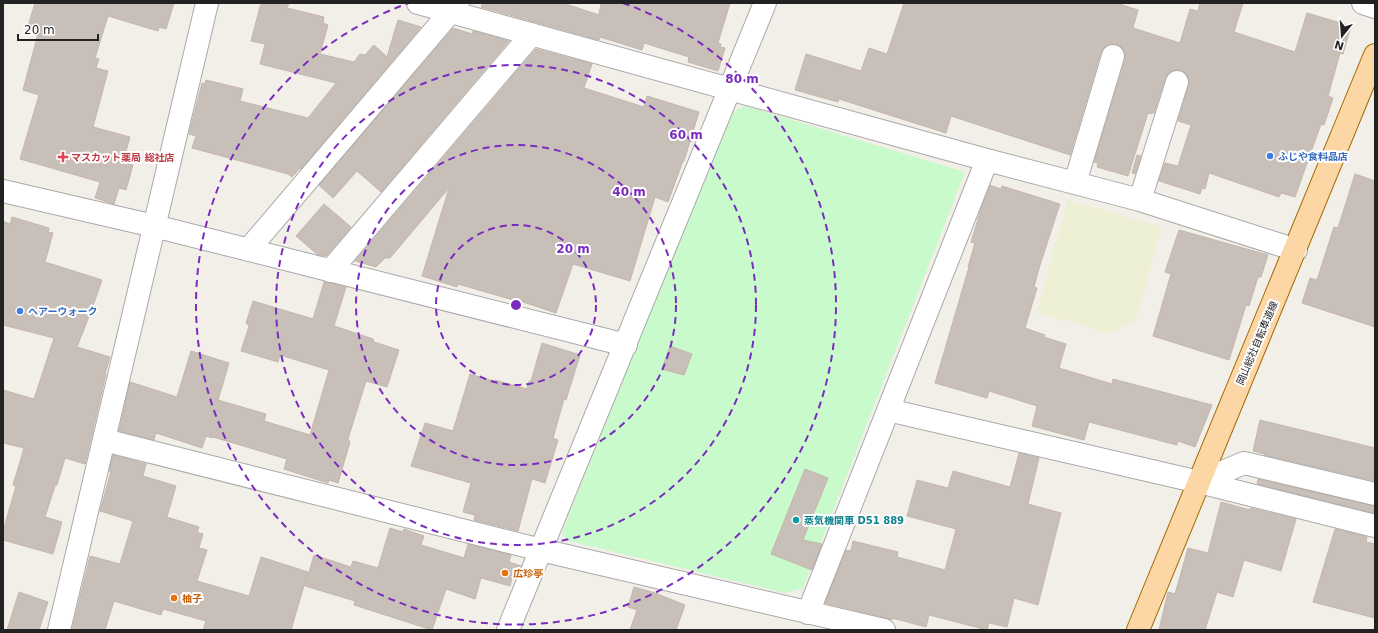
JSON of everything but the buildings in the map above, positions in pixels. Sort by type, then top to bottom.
[{"type":"main road","name":"岡山総社自転車道線","points":[[1138,630],[1296,250],[1375,55]]},
{"type":"street","points":[[59,630],[207,3]]},
{"type":"street","points":[[418,3],[454,7],[532,34],[987,160],[1140,200],[1296,250]]},
{"type":"street","points":[[508,630],[765,3]]},
{"type":"street","points":[[1363,3],[1375,7]]},
{"type":"street","points":[[248,250],[454,7]]},
{"type":"street","points":[[330,271],[532,34]]},
{"type":"street","points":[[1075,183],[1113,56]]},
{"type":"street","points":[[1140,200],[1177,82]]},
{"type":"street","points":[[808,613],[987,160]]},
{"type":"street","points":[[3,191],[154,226],[626,345]]},
{"type":"street","points":[[888,410],[1199,482],[1375,526]]},
{"type":"street","points":[[104,440],[541,550],[884,630]]},
{"type":"street","points":[[1199,482],[1244,463],[1375,494]]},
{"type":"green space","points":[[745,106],[965,172],[803,588],[785,593],[565,540],[562,532],[730,113]]},
{"type":"green space","points":[[1067,200],[1162,227],[1136,320],[1110,333],[1037,313]]},
{"type":"place","name":"ふじや食料品店","points":[[1270,156]]},
{"type":"place","name":"マスカット薬局 総社店","points":[[63,157]]},
{"type":"place","name":"ヘアーウォーク","points":[[20,311]]},
{"type":"place","name":"蒸気機関車 D51 889","points":[[796,520]]},
{"type":"place","name":"広珍亭","points":[[505,573]]},
{"type":"place","name":"柚子","points":[[174,598]]}]
